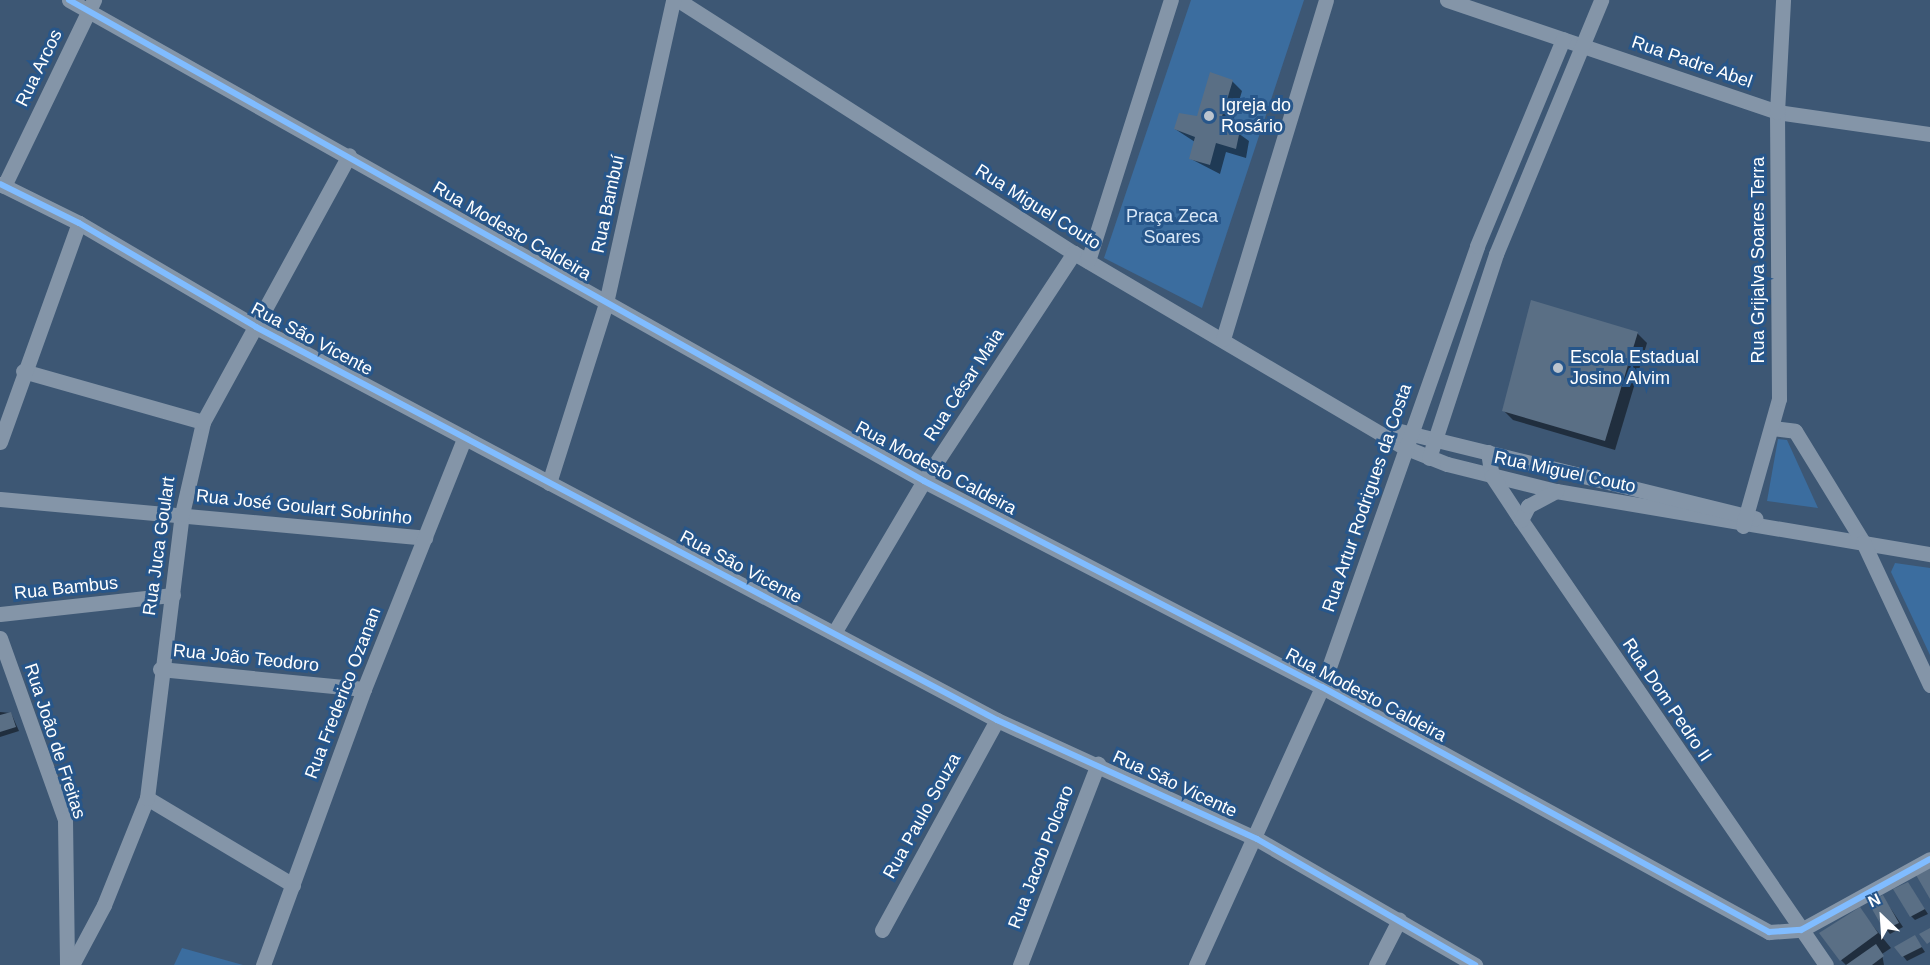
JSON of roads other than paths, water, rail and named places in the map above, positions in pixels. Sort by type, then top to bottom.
[{"type":"street","name":"Rua Modesto Caldeira","points":[[69,0],[92,5],[606,303],[924,481],[1322,687],[1769,932],[1801,930]]},
{"type":"street","name":"Rua Miguel Couto","points":[[675,0],[1074,253],[1387,432],[1404,447],[1429,458],[1492,476],[1550,489],[1745,520]]},
{"type":"street","name":"Rua Bambuí","points":[[549,483],[606,303],[675,0]]},
{"type":"street","points":[[1088,261],[1172,0]]},
{"type":"street","points":[[1223,339],[1326,0]]},
{"type":"street","name":"Rua Padre Abel","points":[[1448,0],[1777,112],[1930,134]]},
{"type":"street","points":[[1429,458],[1496,254],[1601,0]]},
{"type":"street","name":"Rua Grijalva Soares Terra","points":[[1745,520],[1779,399],[1777,112],[1783,0]]},
{"type":"street","name":"Rua Arcos","points":[[2,185],[92,5]]},
{"type":"street","name":"Rua Artur Rodrigues da Costa","points":[[1196,965],[1257,839],[1322,687],[1410,429],[1477,246],[1563,39]]},
{"type":"street","name":"Rua Juca Goulart","points":[[72,965],[104,905],[147,798],[160,669],[173,595],[182,514],[203,422],[349,155]]},
{"type":"street","name":"Rua São Vicente","points":[[2,185],[79,223],[256,327],[997,720],[1098,764],[1257,839],[1474,965]]},
{"type":"street","points":[[0,442],[23,371],[79,223]]},
{"type":"street","points":[[1477,246],[1496,254]]},
{"type":"street","name":"Rua César Maia","points":[[834,633],[924,481],[1074,253]]},
{"type":"street","points":[[23,371],[203,422]]},
{"type":"street","points":[[1779,399],[1795,431],[1863,542],[1930,685]]},
{"type":"street","points":[[1772,428],[1795,431]]},
{"type":"street","name":"Rua Miguel Couto","points":[[1387,432],[1410,429],[1435,435],[1488,452],[1549,465],[1745,520]]},
{"type":"street","points":[[1404,447],[1435,435]]},
{"type":"street","name":"Rua Frederico Ozanan","points":[[262,965],[364,689],[465,437]]},
{"type":"street","name":"Rua Dom Pedro II","points":[[1488,452],[1492,476],[1826,965]]},
{"type":"street","points":[[1521,520],[1528,506],[1550,489],[1539,474],[1549,465]]},
{"type":"street","name":"Rua José Goulart Sobrinho","points":[[0,499],[425,538]]},
{"type":"street","points":[[1745,520],[1930,554]]},
{"type":"street","name":"Rua Bambus","points":[[0,614],[173,595]]},
{"type":"street","name":"Rua João de Freitas","points":[[0,638],[65,820],[67,965]]},
{"type":"street","name":"Rua João Teodoro","points":[[160,669],[364,689]]},
{"type":"street","name":"Rua Paulo Souza","points":[[882,930],[997,720]]},
{"type":"street","name":"Rua Jacob Polcaro","points":[[1020,965],[1098,764]]},
{"type":"street","points":[[147,798],[293,885]]},
{"type":"street","points":[[1801,930],[1930,859]]},
{"type":"street","points":[[1376,965],[1399,920]]},
{"type":"place","name":"Igreja do Rosário","points":[[1209,116]]},
{"type":"place","name":"Escola Estadual Josino Alvim","points":[[1558,368]]},
{"type":"park label","name":"Praça Zeca Soares","points":[[1172,227]]}]
